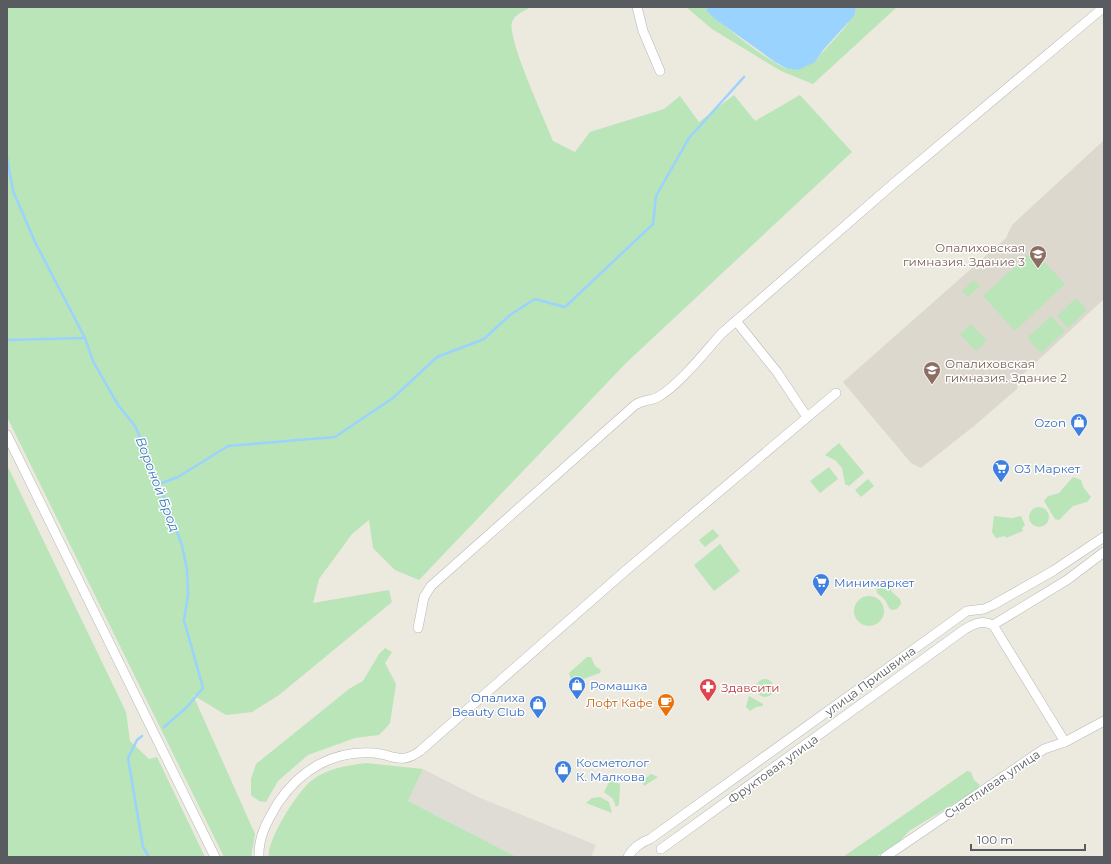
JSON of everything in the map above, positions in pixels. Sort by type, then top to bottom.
[{"type":"street","points":[[637,7],[643,31],[660,71]]},
{"type":"street","points":[[418,628],[424,597],[431,586],[635,405],[643,400],[658,397],[665,392],[698,360],[721,334],[890,186],[1104,7]]},
{"type":"street","points":[[736,321],[777,372],[807,417]]},
{"type":"street","points":[[259,857],[259,848],[263,831],[274,810],[284,795],[312,766],[329,758],[352,754],[373,753],[398,758],[410,758],[836,393]]},
{"type":"street","points":[[7,435],[215,857]]},
{"type":"street","name":"улица Пришвина","points":[[628,857],[630,852],[967,611],[984,609],[993,605],[1053,571],[1104,537]]},
{"type":"street","points":[[1065,742],[993,625],[1067,580],[1104,552]]},
{"type":"street","name":"Фруктовая улица","points":[[661,849],[965,629],[978,622],[985,622],[993,625]]},
{"type":"street","name":"Счастливая улица","points":[[885,857],[1044,749],[1065,742],[1104,721]]},
{"type":"street","points":[[635,857],[644,842]]},
{"type":"shaded area","points":[[1104,140],[1104,299],[1018,379],[1017,389],[974,426],[921,468],[911,463],[843,382],[1006,238],[1012,225]]},
{"type":"shaded area","points":[[423,769],[478,797],[596,845],[591,857],[517,857],[408,801]]},
{"type":"green space","points":[[7,7],[531,7],[513,19],[512,31],[515,45],[553,141],[575,152],[590,132],[664,109],[680,96],[699,122],[734,95],[755,121],[800,95],[852,152],[626,363],[419,580],[395,570],[373,548],[369,520],[352,534],[319,579],[313,603],[389,590],[392,602],[279,695],[252,712],[226,715],[193,695],[255,834],[251,857],[224,857],[7,417]]},
{"type":"green space","points":[[686,7],[707,7],[706,10],[746,43],[771,60],[787,68],[798,67],[815,62],[844,28],[854,14],[856,7],[897,7],[813,84],[781,71],[712,29]]},
{"type":"green space","points":[[1033,250],[1065,284],[1015,331],[983,296]]},
{"type":"green space","points":[[974,280],[980,286],[968,297],[962,291]]},
{"type":"green space","points":[[1076,298],[1087,310],[1068,328],[1057,316]]},
{"type":"green space","points":[[1051,316],[1065,331],[1041,353],[1027,338]]},
{"type":"green space","points":[[971,324],[987,341],[976,351],[960,334]]},
{"type":"green space","points":[[839,443],[864,473],[849,486],[845,484],[842,468],[836,461],[825,455]]},
{"type":"green space","points":[[7,465],[126,712],[130,741],[149,759],[157,757],[205,857],[7,857]]},
{"type":"green space","points":[[829,467],[838,479],[820,493],[810,481]]},
{"type":"green space","points":[[1073,477],[1081,480],[1083,487],[1091,497],[1087,502],[1073,506],[1059,520],[1055,519],[1044,501],[1048,496],[1059,493]]},
{"type":"green space","points":[[868,479],[874,486],[861,497],[855,490]]},
{"type":"green space","points":[[1039,507],[1046,510],[1049,517],[1046,524],[1039,527],[1032,524],[1029,517],[1032,510]]},
{"type":"green space","points":[[994,516],[1012,518],[1021,516],[1025,525],[1022,528],[1023,531],[1006,538],[1005,536],[996,538],[992,532]]},
{"type":"green space","points":[[713,529],[719,536],[705,547],[699,540]]},
{"type":"green space","points":[[720,544],[740,571],[714,591],[694,565]]},
{"type":"green space","points":[[882,582],[889,585],[892,592],[900,599],[901,604],[897,609],[890,609],[884,599],[877,593],[876,586]]},
{"type":"green space","points":[[869,596],[880,600],[884,611],[880,622],[869,626],[858,622],[854,611],[858,600]]},
{"type":"green space","points":[[385,648],[392,652],[385,663],[396,684],[390,723],[385,729],[379,735],[355,738],[308,755],[278,781],[266,802],[259,801],[251,795],[251,779],[256,764],[349,689],[363,681],[379,654]]},
{"type":"green space","points":[[587,657],[591,657],[595,666],[601,670],[600,673],[572,683],[569,673]]},
{"type":"green space","points":[[765,679],[771,682],[774,688],[771,694],[765,697],[759,694],[756,688],[759,682]]},
{"type":"green space","points":[[749,696],[763,704],[763,706],[756,707],[750,711],[746,707]]},
{"type":"green space","points":[[366,763],[423,769],[408,801],[517,857],[269,857],[269,850],[272,840],[291,805],[305,786],[330,770]]},
{"type":"green space","points":[[967,771],[971,772],[974,780],[980,785],[975,791],[909,831],[899,842],[876,857],[843,857]]},
{"type":"green space","points":[[651,774],[658,777],[644,786],[642,781]]},
{"type":"green space","points":[[610,780],[620,784],[619,805],[616,807],[613,799],[604,792]]},
{"type":"green space","points":[[600,797],[609,802],[612,813],[586,803],[592,798]]},
{"type":"water","points":[[707,7],[856,7],[854,16],[824,49],[815,62],[798,70],[786,68],[775,62],[715,19],[706,10]]},
{"type":"waterway","points":[[159,484],[178,477],[228,446],[335,437],[393,398],[437,357],[484,339],[510,315],[535,299],[565,307],[653,224],[656,196],[689,138],[744,77]]},
{"type":"waterway","name":"Вороной Брод","points":[[7,157],[13,191],[35,242],[85,338],[93,361],[118,405],[135,426],[146,450],[182,545],[187,570],[188,595],[184,620],[203,688],[187,707],[164,727]]},
{"type":"waterway","points":[[7,340],[84,338]]},
{"type":"waterway","name":"Вороной Брод","points":[[142,736],[137,740],[128,758],[143,847],[149,857]]},
{"type":"place","name":"Опалиховская гимназия. Здание 3","points":[[1038,269]]},
{"type":"place","name":"Опалиховская гимназия. Здание 2","points":[[932,385]]},
{"type":"place","name":"Ozon","points":[[1079,437]]},
{"type":"place","name":"О3 Маркет","points":[[1001,483]]},
{"type":"place","name":"Минимаркет","points":[[821,597]]},
{"type":"place","name":"Ромашка","points":[[577,700]]},
{"type":"place","name":"Здавсити","points":[[708,702]]},
{"type":"place","name":"Лофт Кафе","points":[[666,717]]},
{"type":"place","name":"Опалиха Beauty Club","points":[[538,719]]},
{"type":"place","name":"Косметолог К. Малкова","points":[[563,784]]}]
